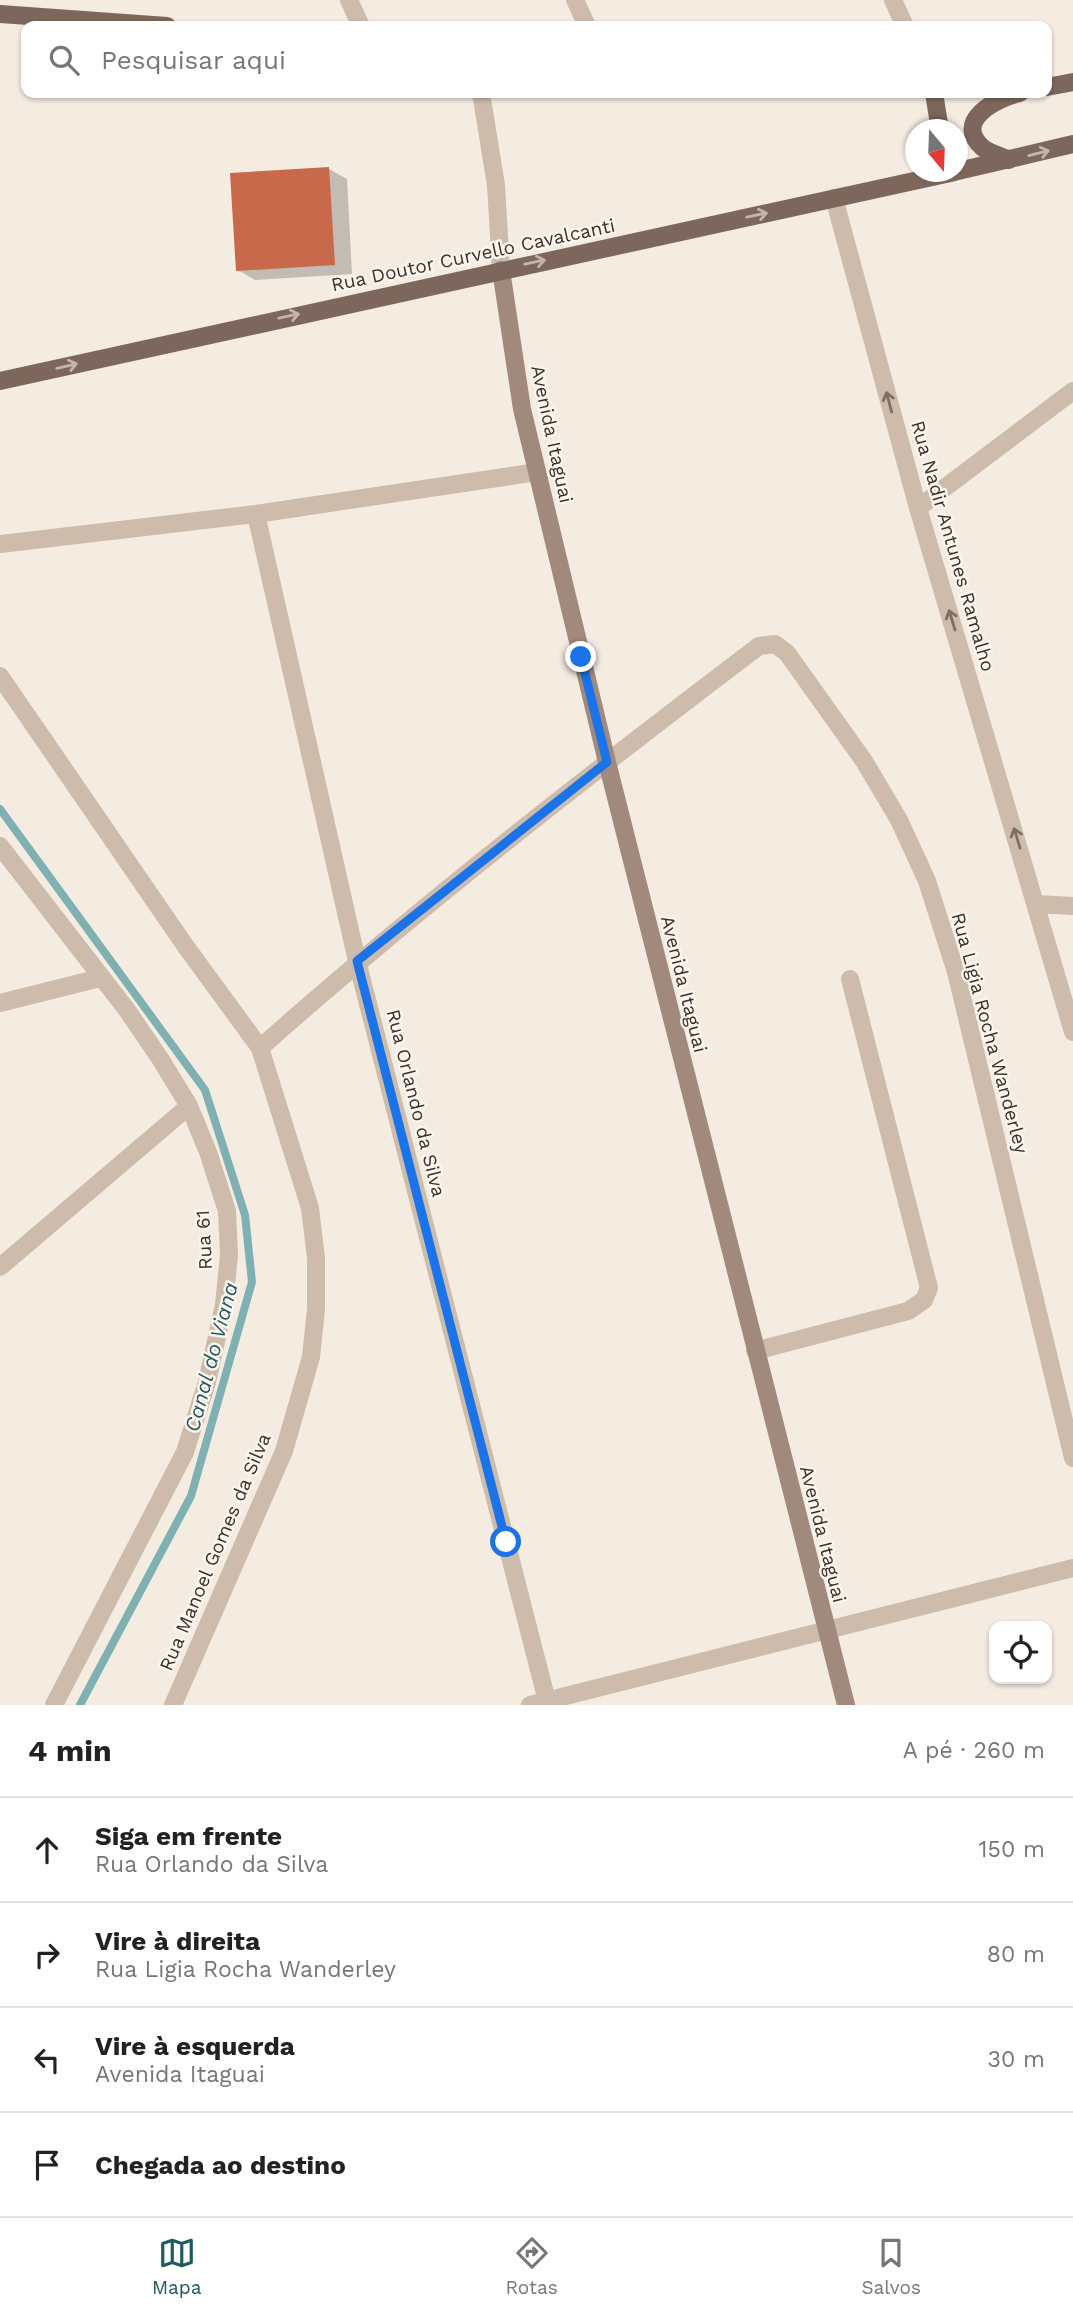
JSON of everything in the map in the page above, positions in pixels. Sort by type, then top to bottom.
[{"type":"main road","points":[[2,9],[118,21]]},
{"type":"main road","points":[[1052,81],[1073,81]]},
{"type":"main road","points":[[1052,86],[1073,81]]},
{"type":"main road","points":[[935,98],[938,119]]},
{"type":"main road","points":[[1004,98],[989,103],[978,112],[973,123],[975,137],[984,148],[1009,160]]},
{"type":"main road","name":"Rua Doutor Curvello Cavalcanti","points":[[968,169],[1073,145]]},
{"type":"main road","points":[[889,186],[905,175]]},
{"type":"main road","name":"Rua Doutor Curvello Cavalcanti","points":[[0,381],[907,182]]},
{"type":"street","points":[[349,0],[359,21]]},
{"type":"street","points":[[575,0],[585,21]]},
{"type":"street","points":[[893,0],[903,21]]},
{"type":"street","points":[[482,98],[496,185],[501,270]]},
{"type":"street","name":"Rua Nadir Antunes Ramalho","points":[[834,198],[918,509],[1073,1032]]},
{"type":"street","name":"Avenida Itaguai","points":[[501,270],[522,408],[607,762],[846,1705]]},
{"type":"street","points":[[918,509],[1073,391]]},
{"type":"street","points":[[0,544],[256,514],[536,465]]},
{"type":"street","name":"Rua Orlando da Silva","points":[[256,514],[357,961],[538,1703]]},
{"type":"street","name":"Rua Ligia Rocha Wanderley","points":[[260,1048],[357,961],[607,762],[759,646],[775,645],[787,653],[863,761],[899,820],[927,881],[956,972],[1073,1458]]},
{"type":"street","name":"Rua Manoel Gomes da Silva","points":[[0,676],[184,944],[260,1048],[310,1208],[316,1296],[311,1357],[284,1451],[173,1705]]},
{"type":"street","name":"Rua 61","points":[[0,846],[127,1010],[189,1107],[208,1152],[227,1211],[229,1255],[224,1305],[207,1381],[185,1452],[54,1705]]},
{"type":"street","points":[[1037,904],[1073,906]]},
{"type":"street","points":[[0,1003],[100,978]]},
{"type":"street","points":[[755,1351],[908,1311],[924,1300],[929,1288],[850,979]]},
{"type":"street","points":[[0,1267],[189,1107]]},
{"type":"street","points":[[538,1703],[1073,1567]]},
{"type":"building","points":[[329,167],[335,265],[236,271],[230,173]]},
{"type":"waterway","name":"Canal do Viana","points":[[0,809],[205,1090],[245,1215],[252,1282],[191,1496],[80,1705]]},
{"type":"route","points":[[506,1542],[357,961],[607,762],[581,657]]}]
